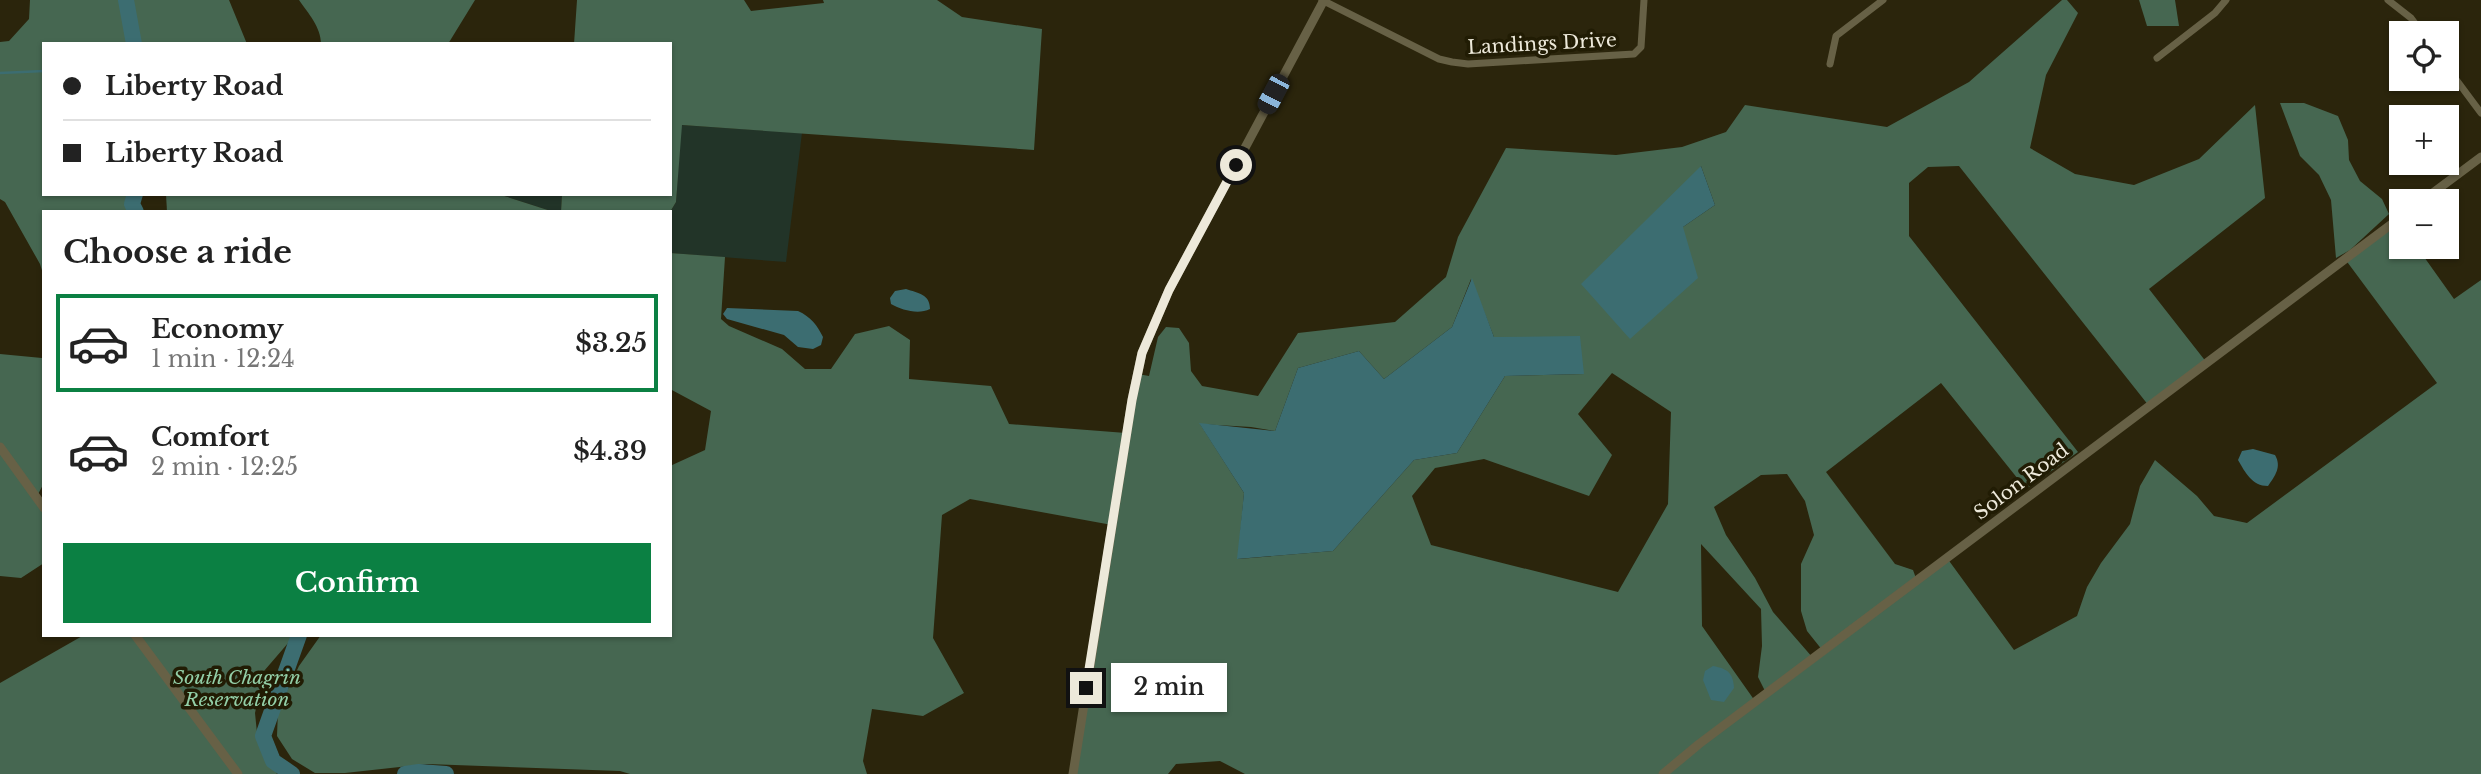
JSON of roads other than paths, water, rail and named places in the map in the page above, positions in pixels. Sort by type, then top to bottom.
[{"type":"street","name":"Landings Drive","points":[[1323,0],[1439,59],[1468,64],[1634,54],[1641,47],[1644,0]]},
{"type":"street","points":[[1073,774],[1132,400],[1142,353],[1169,290],[1323,0]]},
{"type":"street","points":[[1830,64],[1836,36],[1883,0]]},
{"type":"street","points":[[2157,58],[2203,23],[2226,0]]},
{"type":"street","points":[[2388,0],[2412,21]]},
{"type":"street","points":[[2459,83],[2481,113]]},
{"type":"street","points":[[2438,189],[2481,157]]},
{"type":"street","name":"Solon Road","points":[[1663,774],[1699,744],[2389,226]]},
{"type":"street","points":[[0,447],[42,505]]},
{"type":"street","points":[[136,637],[238,774]]},
{"type":"water","points":[[1701,166],[1715,205],[1683,227],[1698,278],[1630,339],[1581,284]]},
{"type":"water","points":[[1472,278],[1494,337],[1580,336],[1584,374],[1505,376],[1457,453],[1414,460],[1333,551],[1237,559],[1244,493],[1199,423],[1275,431],[1298,368],[1359,351],[1384,379],[1452,327]]},
{"type":"water","points":[[906,289],[926,297],[930,309],[910,311],[891,304],[890,298],[895,291]]},
{"type":"water","points":[[727,308],[798,311],[818,329],[823,337],[821,345],[813,349],[798,347],[784,335],[727,319],[723,314]]},
{"type":"water","points":[[2253,449],[2275,455],[2277,459],[2277,471],[2268,486],[2253,481],[2238,460],[2242,451]]},
{"type":"water","points":[[1713,666],[1726,670],[1731,675],[1734,688],[1724,702],[1711,700],[1703,680],[1705,671]]},
{"type":"waterway","points":[[126,0],[134,42]]},
{"type":"waterway","points":[[0,73],[42,71]]},
{"type":"waterway","points":[[134,196],[132,204],[135,210]]},
{"type":"waterway","points":[[292,774],[273,761],[263,736],[298,637]]},
{"type":"waterway","points":[[405,774],[446,774]]},
{"type":"park label","name":"South Chagrin Reservation","points":[[237,688]]}]
